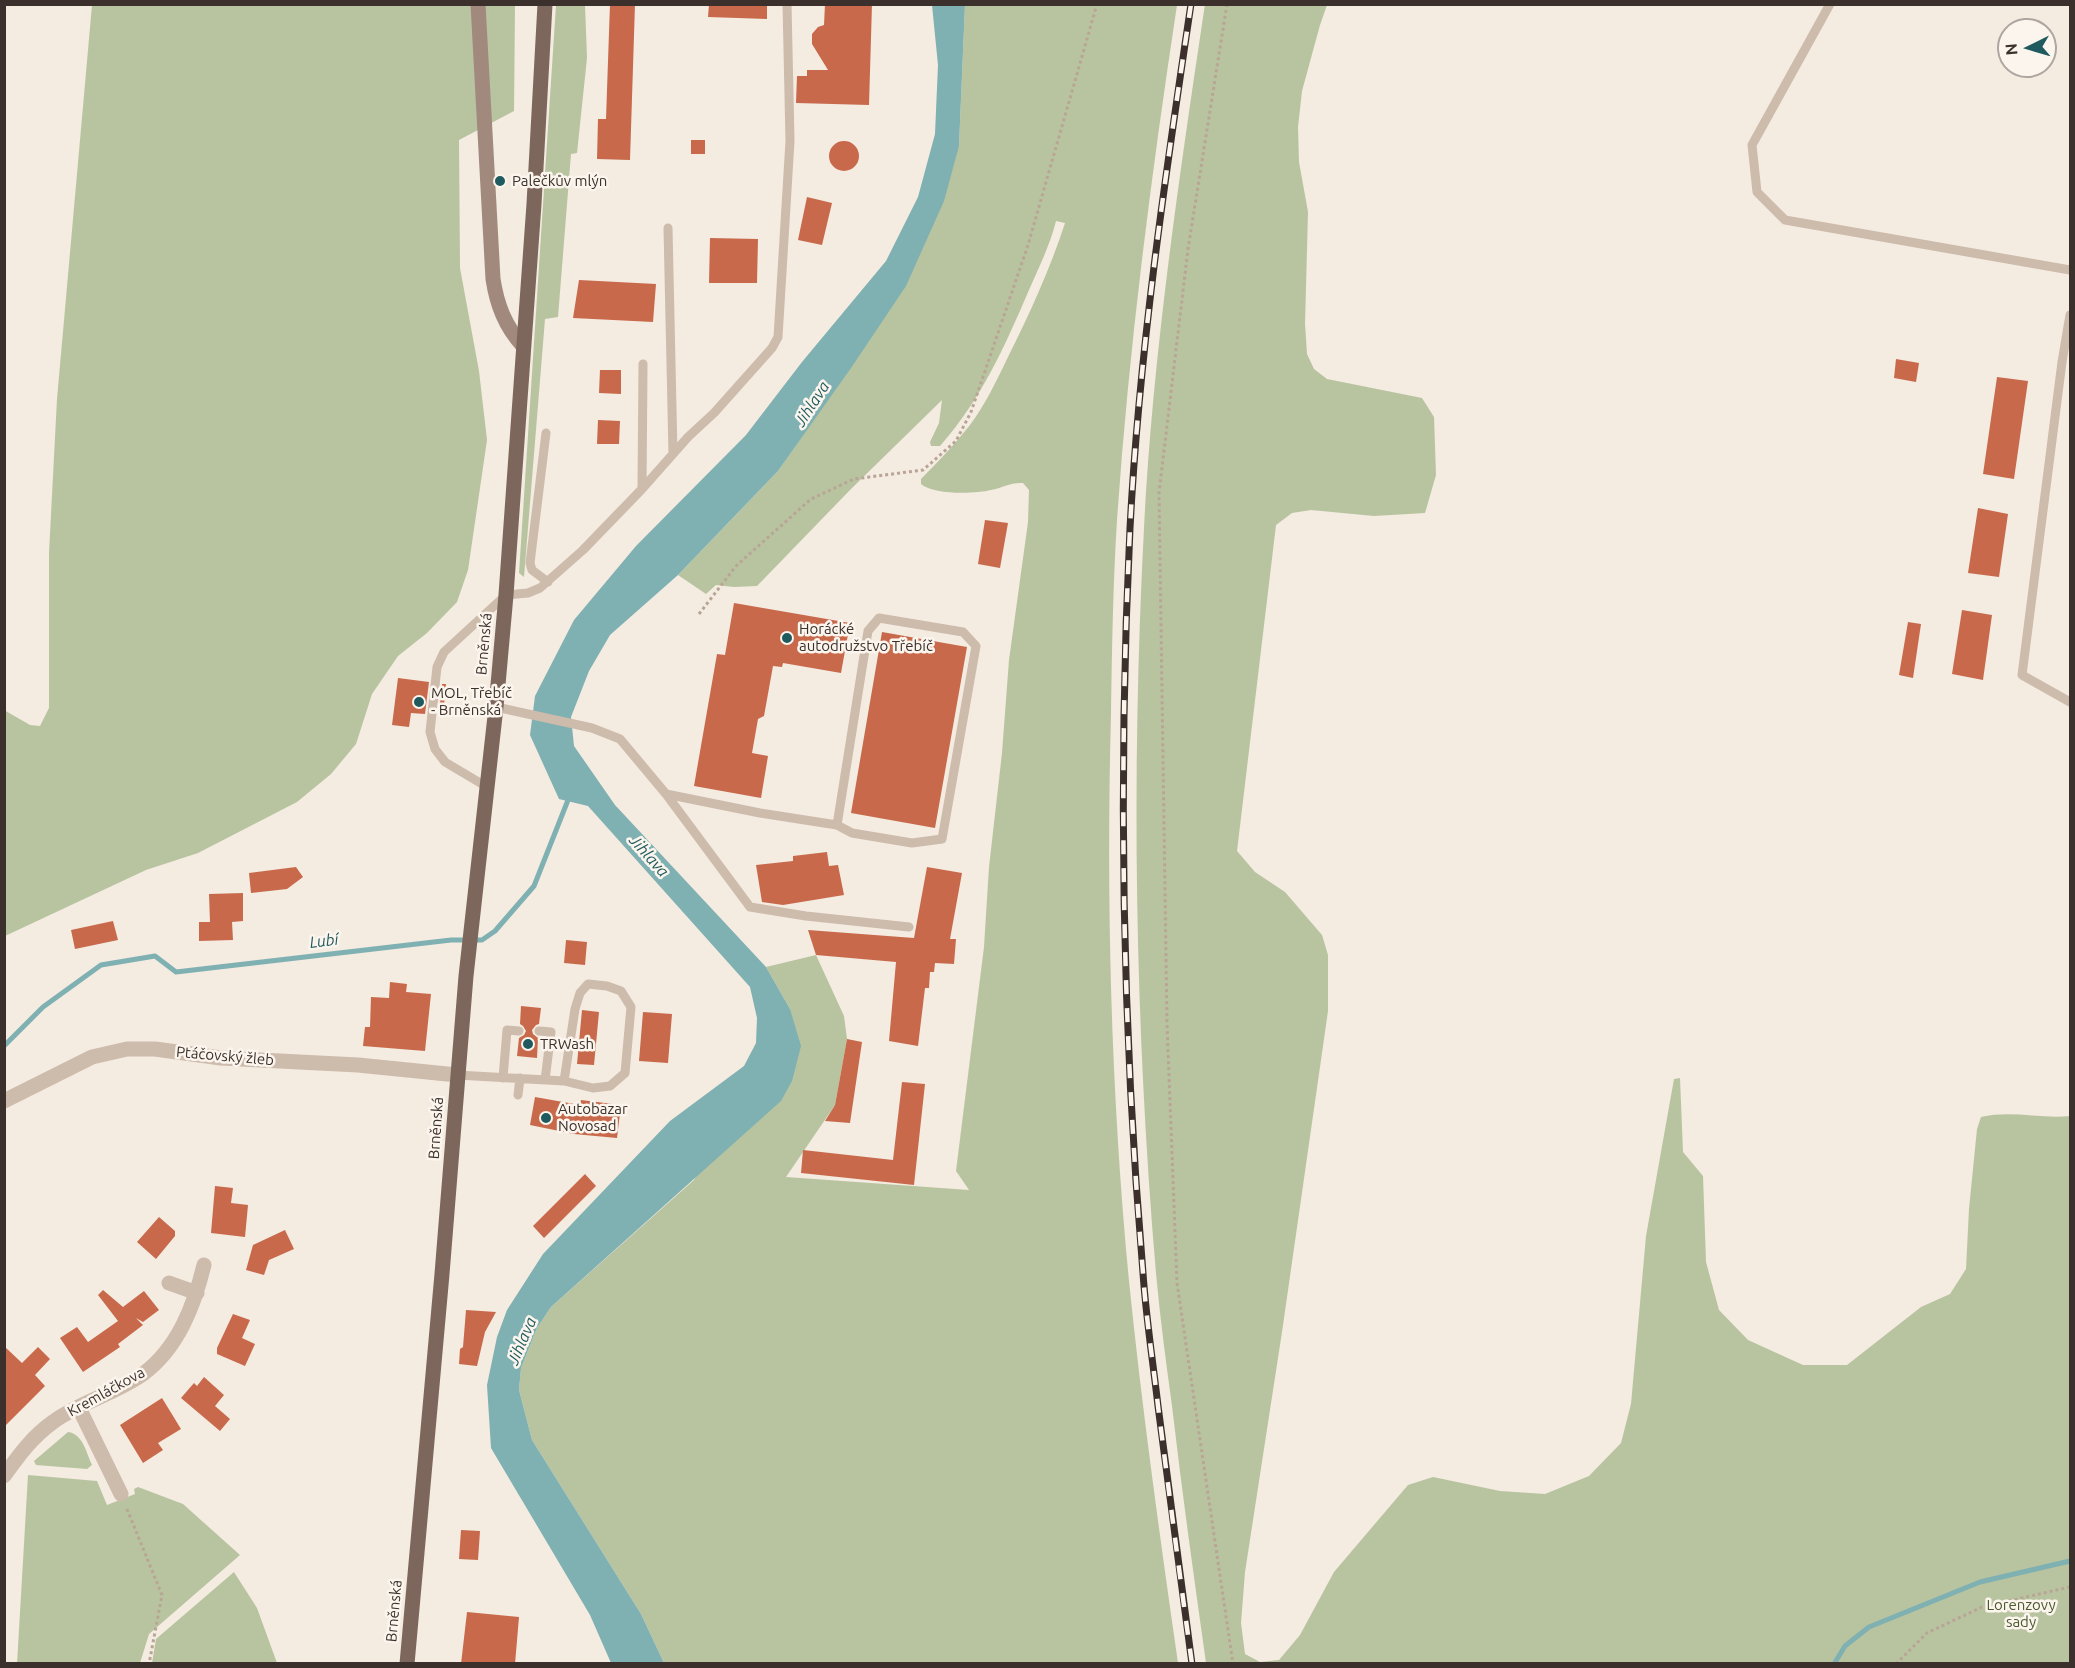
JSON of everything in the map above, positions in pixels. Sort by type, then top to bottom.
[{"type":"main road","name":"Brněnská","points":[[407,1664],[466,976],[506,595],[545,4]]},
{"type":"street","points":[[478,4],[493,279],[500,310],[507,325],[523,346]]},
{"type":"street","name":"Ptáčovský žleb","points":[[4,1101],[92,1057],[127,1049],[155,1049],[221,1058],[347,1065],[457,1075]]},
{"type":"street","name":"Kremláčkova","points":[[4,1476],[24,1447],[54,1421],[143,1374],[170,1347],[188,1317],[204,1264]]},
{"type":"street","points":[[169,1283],[197,1293]]},
{"type":"street","points":[[79,1408],[121,1494]]},
{"type":"lane","points":[[487,787],[439,757],[431,740],[430,724],[440,659],[444,652],[506,595],[528,593],[548,582],[583,550],[688,437],[714,413],[765,356],[778,337],[790,141],[787,4]]},
{"type":"lane","points":[[1830,4],[1752,145],[1756,192],[1785,220],[2070,270]]},
{"type":"lane","points":[[668,228],[673,454]]},
{"type":"lane","points":[[2070,315],[2066,362],[2022,675],[2070,702]]},
{"type":"lane","points":[[642,489],[643,364]]},
{"type":"lane","points":[[546,432],[530,563],[532,570],[548,582]]},
{"type":"lane","points":[[666,794],[760,813],[837,825],[852,832],[912,843],[942,838],[976,646],[963,632],[879,618],[868,631],[837,825]]},
{"type":"lane","points":[[496,707],[592,728],[620,739],[666,794],[750,907],[806,916],[909,927]]},
{"type":"lane","points":[[457,1075],[564,1081],[593,1088],[610,1086],[625,1073],[630,1007],[621,991],[607,986],[588,984],[580,993],[575,1009],[564,1081]]},
{"type":"lane","points":[[503,1078],[507,1030],[519,1031]]},
{"type":"lane","points":[[539,1031],[551,1032],[545,1080]]},
{"type":"lane","points":[[518,1095],[520,1078]]},
{"type":"path","points":[[699,614],[736,567],[811,499],[854,479],[923,470],[956,441],[971,412],[1028,245],[1097,4]]},
{"type":"path","points":[[1227,4],[1188,249],[1159,493],[1167,1024],[1177,1283],[1233,1664]]},
{"type":"path","points":[[121,1494],[162,1595],[149,1664]]},
{"type":"path","points":[[1896,1664],[1928,1633],[1982,1608],[2070,1587]]},
{"type":"green space","name":"Lorenzovy sady","points":[[1205,4],[1327,5],[1302,91],[1298,127],[1299,162],[1308,212],[1305,324],[1307,354],[1314,369],[1327,379],[1422,398],[1434,417],[1436,475],[1425,513],[1374,516],[1311,510],[1292,513],[1276,525],[1237,851],[1255,872],[1285,892],[1322,935],[1328,955],[1328,1011],[1245,1572],[1241,1623],[1245,1654],[1260,1662],[1279,1660],[1300,1635],[1334,1572],[1408,1485],[1433,1477],[1500,1491],[1545,1494],[1589,1476],[1621,1443],[1631,1404],[1646,1236],[1674,1079],[1680,1078],[1683,1152],[1703,1176],[1706,1262],[1719,1310],[1748,1340],[1803,1365],[1847,1365],[1921,1307],[1950,1294],[1966,1269],[1969,1209],[1977,1129],[1981,1117],[2003,1114],[2070,1116],[2070,1663],[1206,1663],[1156,1273],[1143,1087],[1137,901],[1137,715],[1148,462],[1160,331]]},
{"type":"green space","points":[[92,5],[515,5],[514,111],[459,140],[460,268],[479,371],[487,440],[468,570],[457,602],[427,633],[398,656],[372,694],[356,744],[331,774],[297,802],[198,853],[146,870],[5,936],[4,710],[30,725],[40,726],[49,708],[49,553],[57,399]]},
{"type":"green space","points":[[556,5],[585,5],[587,58],[577,153],[571,154],[558,317],[545,319],[524,577],[519,573]]},
{"type":"green space","points":[[965,5],[1177,5],[1142,262],[1122,455],[1114,592],[1109,855],[1114,1068],[1129,1281],[1178,1663],[664,1663],[641,1614],[532,1440],[519,1390],[521,1368],[537,1328],[551,1307],[694,1180],[790,1009],[766,967],[816,955],[844,1016],[847,1039],[835,1105],[786,1177],[969,1190],[956,1171],[984,947],[989,867],[1002,753],[1009,660],[1028,522],[1029,490],[1023,483],[1019,483],[984,491],[944,492],[927,488],[921,484],[921,479],[964,432],[986,401],[1032,307],[1065,223],[1056,221],[1051,239],[991,372],[968,410],[940,446],[931,446],[930,442],[939,423],[942,400],[757,586],[716,585],[706,594],[678,575],[778,471],[861,352],[959,146]]},
{"type":"green space","points":[[68,1432],[81,1440],[92,1465],[87,1469],[36,1465],[34,1461]]},
{"type":"green space","points":[[28,1475],[97,1481],[107,1505],[135,1494],[134,1489],[138,1487],[183,1504],[240,1555],[149,1634],[140,1663],[17,1664]]},
{"type":"green space","points":[[234,1572],[257,1608],[277,1663],[152,1663],[156,1639]]},
{"type":"water","name":"Jihlava","points":[[932,5],[965,5],[959,146],[944,201],[906,286],[778,471],[678,575],[610,635],[589,671],[571,717],[574,746],[615,805],[766,967],[790,1009],[801,1046],[792,1081],[781,1101],[551,1307],[537,1328],[521,1368],[519,1390],[532,1440],[641,1614],[664,1663],[611,1663],[590,1615],[491,1448],[487,1385],[497,1337],[507,1310],[543,1254],[670,1121],[744,1066],[756,1043],[757,1018],[750,987],[588,806],[559,799],[530,735],[535,696],[574,620],[636,546],[746,435],[802,362],[886,261],[918,197],[935,134],[938,65]]},
{"type":"building","points":[[610,4],[635,4],[630,160],[597,159],[598,119],[606,119]]},
{"type":"building","points":[[709,4],[767,4],[767,19],[708,17]]},
{"type":"building","points":[[825,4],[872,4],[869,105],[796,103],[797,76],[807,76],[807,70],[828,70],[812,44],[812,34],[818,27],[824,25]]},
{"type":"building","points":[[691,140],[705,140],[705,154],[691,154]]},
{"type":"building","points":[[844,141],[850,142],[858,150],[858,162],[850,170],[844,171],[838,170],[830,162],[829,156],[830,150],[838,142]]},
{"type":"building","points":[[807,197],[832,203],[822,245],[798,240]]},
{"type":"building","points":[[710,238],[758,239],[757,283],[709,283]]},
{"type":"building","points":[[579,280],[656,284],[653,322],[573,318]]},
{"type":"building","points":[[1896,359],[1919,363],[1916,382],[1894,378]]},
{"type":"building","points":[[600,370],[621,370],[621,394],[599,393]]},
{"type":"building","points":[[1997,377],[2028,381],[2014,479],[1983,474]]},
{"type":"building","points":[[598,420],[620,421],[619,444],[597,444]]},
{"type":"building","points":[[1978,508],[2008,514],[1999,577],[1968,573]]},
{"type":"building","points":[[985,520],[1008,523],[1000,568],[978,564]]},
{"type":"building","points":[[734,603],[850,623],[841,673],[783,663],[782,667],[773,666],[764,716],[758,719],[752,753],[768,756],[761,798],[694,786],[717,654],[725,655]]},
{"type":"building","points":[[1962,610],[1992,615],[1983,680],[1952,674]]},
{"type":"building","points":[[1908,622],[1921,624],[1913,678],[1899,675]]},
{"type":"building","points":[[882,632],[967,647],[935,828],[851,813]]},
{"type":"building","points":[[398,678],[429,682],[425,714],[411,713],[409,727],[392,725]]},
{"type":"building","points":[[442,684],[446,684],[443,717],[439,716]]},
{"type":"building","points":[[827,852],[829,866],[838,865],[844,895],[783,905],[762,902],[756,865],[793,861],[793,856]]},
{"type":"building","points":[[296,867],[303,877],[287,889],[251,893],[249,873]]},
{"type":"building","points":[[927,867],[962,873],[950,939],[956,939],[954,964],[935,963],[934,972],[930,972],[929,988],[925,988],[918,1046],[889,1041],[896,962],[816,955],[808,930],[914,938]]},
{"type":"building","points":[[243,893],[243,921],[232,922],[233,940],[199,941],[199,922],[210,922],[209,894]]},
{"type":"building","points":[[113,921],[118,940],[75,949],[71,930]]},
{"type":"building","points":[[566,940],[587,942],[585,965],[564,963]]},
{"type":"building","points":[[390,982],[407,984],[406,992],[431,994],[425,1051],[363,1046],[365,1027],[370,1027],[371,997],[389,998]]},
{"type":"building","name":"TRWash","points":[[521,1006],[541,1008],[539,1024],[532,1030],[538,1038],[537,1058],[517,1056],[519,1038],[526,1031],[520,1024]]},
{"type":"building","points":[[582,1010],[599,1012],[594,1065],[577,1064]]},
{"type":"building","points":[[643,1012],[672,1014],[668,1063],[639,1061]]},
{"type":"building","points":[[847,1039],[862,1042],[850,1123],[825,1121],[835,1105]]},
{"type":"building","points":[[902,1082],[925,1084],[914,1185],[801,1173],[803,1150],[893,1160]]},
{"type":"building","points":[[535,1097],[580,1105],[581,1100],[621,1105],[617,1138],[574,1134],[530,1125]]},
{"type":"building","points":[[585,1174],[596,1186],[544,1238],[533,1226]]},
{"type":"building","points":[[215,1186],[233,1188],[231,1203],[248,1205],[245,1237],[211,1233]]},
{"type":"building","points":[[159,1217],[175,1231],[175,1236],[156,1259],[137,1242]]},
{"type":"building","points":[[285,1230],[294,1249],[269,1260],[264,1275],[246,1270],[253,1245]]},
{"type":"building","points":[[103,1290],[123,1307],[144,1291],[159,1310],[143,1322],[136,1318],[143,1325],[118,1344],[120,1347],[83,1372],[60,1338],[77,1327],[88,1342],[118,1321],[98,1295]]},
{"type":"building","points":[[466,1310],[496,1312],[485,1332],[477,1366],[459,1364]]},
{"type":"building","points":[[233,1314],[250,1320],[242,1338],[255,1344],[245,1366],[217,1354],[217,1348]]},
{"type":"building","points":[[4,1346],[22,1363],[38,1347],[50,1359],[35,1375],[45,1386],[4,1427]]},
{"type":"building","points":[[204,1377],[224,1395],[215,1406],[230,1419],[220,1431],[181,1398],[194,1383],[197,1386]]},
{"type":"building","points":[[162,1398],[181,1429],[158,1443],[163,1450],[143,1463],[120,1425]]},
{"type":"building","points":[[461,1530],[480,1531],[478,1560],[459,1559]]},
{"type":"building","points":[[467,1612],[519,1617],[515,1664],[461,1664]]},
{"type":"waterway","name":"Lubí","points":[[4,1046],[43,1007],[101,965],[155,956],[176,972],[451,940],[482,940],[495,931],[534,886],[570,795]]},
{"type":"waterway","points":[[1834,1664],[1845,1646],[1869,1627],[1980,1582],[2070,1561]]},
{"type":"railway","points":[[1191,4],[1154,266],[1134,462],[1126,621],[1123,808],[1130,1087],[1144,1290],[1192,1664]]},
{"type":"place","name":"Palečkův mlýn","points":[[500,181]]},
{"type":"place","name":"Horácké autodružstvo Třebíč","points":[[787,638]]},
{"type":"place","name":"MOL, Třebíč - Brněnská","points":[[419,702]]},
{"type":"place","name":"TRWash","points":[[528,1044]]},
{"type":"place","name":"Autobazar Novosad","points":[[546,1118]]}]
